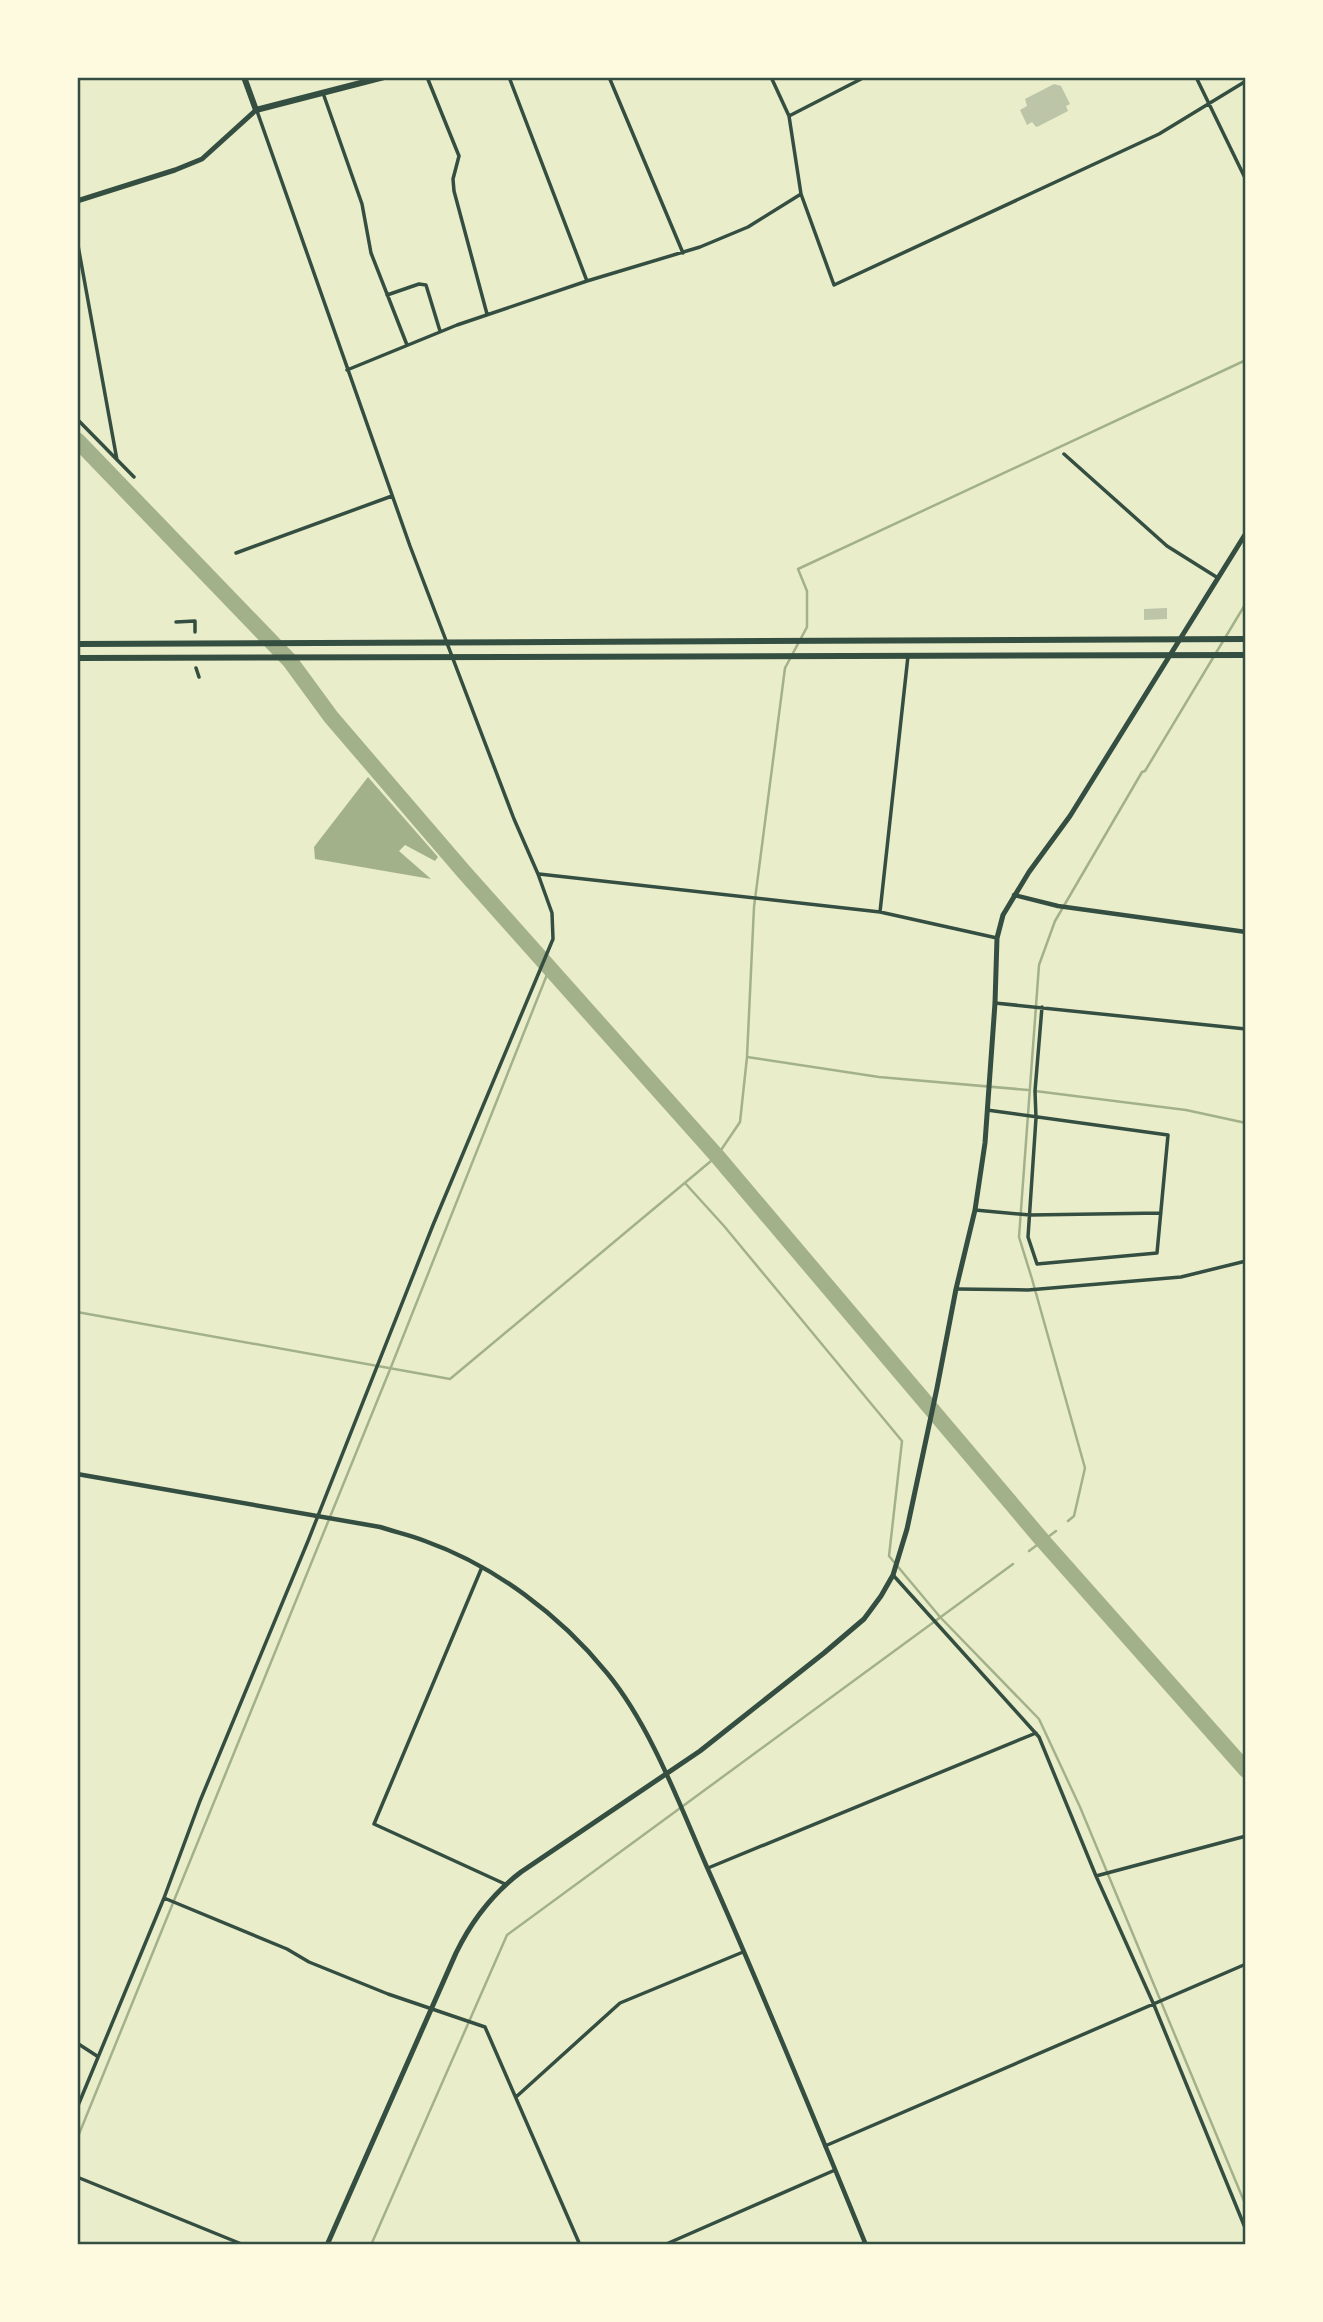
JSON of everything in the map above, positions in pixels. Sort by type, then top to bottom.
[{"type":"main road","points":[[244,77],[256,110]]},
{"type":"main road","points":[[77,201],[202,159],[256,110],[384,77]]},
{"type":"main road","points":[[327,2245],[431,2008],[467,1931],[483,1908],[505,1884],[667,1774],[824,1653],[864,1619],[893,1575],[907,1529],[956,1289],[975,1210],[985,1143],[997,938],[1003,915],[1070,816],[1246,533]]},
{"type":"main road","points":[[77,644],[1246,639]]},
{"type":"main road","points":[[77,658],[249,656],[454,659],[1246,654]]},
{"type":"street","points":[[427,77],[459,156],[453,178],[454,191],[487,314]]},
{"type":"street","points":[[509,77],[587,281]]},
{"type":"street","points":[[609,77],[683,253]]},
{"type":"street","points":[[771,77],[789,116],[801,194],[835,285],[1159,134],[1246,81]]},
{"type":"street","points":[[789,116],[865,77]]},
{"type":"street","points":[[1196,77],[1246,180]]},
{"type":"street","points":[[323,93],[362,204],[371,253],[407,345]]},
{"type":"street","points":[[77,2108],[164,1898],[200,1801],[433,1225],[553,939],[552,913],[392,496],[256,110]]},
{"type":"street","points":[[347,371],[487,314],[732,235],[801,194]]},
{"type":"street","points":[[77,240],[117,460]]},
{"type":"street","points":[[387,295],[419,284],[426,285],[440,331]]},
{"type":"street","points":[[77,419],[134,477]]},
{"type":"street","points":[[1064,454],[1167,546],[1218,578]]},
{"type":"street","points":[[236,553],[392,496]]},
{"type":"street","points":[[176,622],[195,621],[195,632]]},
{"type":"street","points":[[880,912],[908,656]]},
{"type":"street","points":[[196,668],[199,677]]},
{"type":"street","points":[[538,874],[880,912],[997,938]]},
{"type":"street","points":[[1014,895],[1058,906],[1246,932]]},
{"type":"street","points":[[995,1003],[1246,1029]]},
{"type":"street","points":[[986,1110],[1036,1118],[1168,1135],[1157,1253],[1037,1264],[1028,1237],[1036,1118],[1035,1091],[1042,1007]]},
{"type":"street","points":[[975,1210],[1030,1215],[1161,1213]]},
{"type":"street","points":[[956,1289],[1028,1290],[1181,1278],[1246,1261]]},
{"type":"street","points":[[77,1474],[380,1527],[426,1541],[482,1567],[561,1623],[608,1674],[631,1707],[667,1774],[745,1951],[866,2245]]},
{"type":"street","points":[[482,1567],[374,1824],[505,1884]]},
{"type":"street","points":[[893,1575],[1036,1733],[1154,2005],[1246,2230]]},
{"type":"street","points":[[708,1868],[1036,1733]]},
{"type":"street","points":[[1096,1876],[1246,1836]]},
{"type":"street","points":[[164,1898],[388,1994],[485,2027],[580,2245]]},
{"type":"street","points":[[516,2097],[620,2003],[745,1951]]},
{"type":"street","points":[[825,2146],[1246,1965]]},
{"type":"street","points":[[77,2043],[97,2056]]},
{"type":"street","points":[[664,2245],[835,2170]]},
{"type":"street","points":[[77,2177],[244,2245]]},
{"type":"shaded area","points":[[368,777],[438,857],[435,861],[405,845],[399,851],[431,879],[315,859],[314,847]]},
{"type":"building","points":[[1054,84],[1061,86],[1070,104],[1066,106],[1068,111],[1039,126],[1036,127],[1032,122],[1027,125],[1020,110],[1027,106],[1025,99]]},
{"type":"building","points":[[1167,608],[1167,619],[1144,620],[1144,609]]},
{"type":"waterway","points":[[77,1312],[450,1379],[717,1156],[740,1122],[747,1057],[754,907],[785,668],[807,627],[807,591],[798,569],[1246,360]]},
{"type":"waterway","points":[[77,440],[290,661],[331,717],[464,872],[717,1156],[1043,1541],[1246,1770]]},
{"type":"waterway","points":[[1068,1521],[1074,1516],[1085,1468],[1019,1237],[1039,965],[1055,921],[1142,772],[1246,603]]},
{"type":"waterway","points":[[77,2139],[391,1367],[550,967]]},
{"type":"waterway","points":[[747,1057],[879,1077],[1028,1090]]},
{"type":"waterway","points":[[1035,1091],[1186,1110],[1246,1123]]},
{"type":"waterway","points":[[685,1183],[724,1226],[902,1441],[889,1556],[940,1617],[1039,1719],[1080,1807],[1246,2206]]},
{"type":"waterway","points":[[1029,1551],[1056,1531]]},
{"type":"waterway","points":[[371,2245],[507,1935],[1013,1564]]}]
